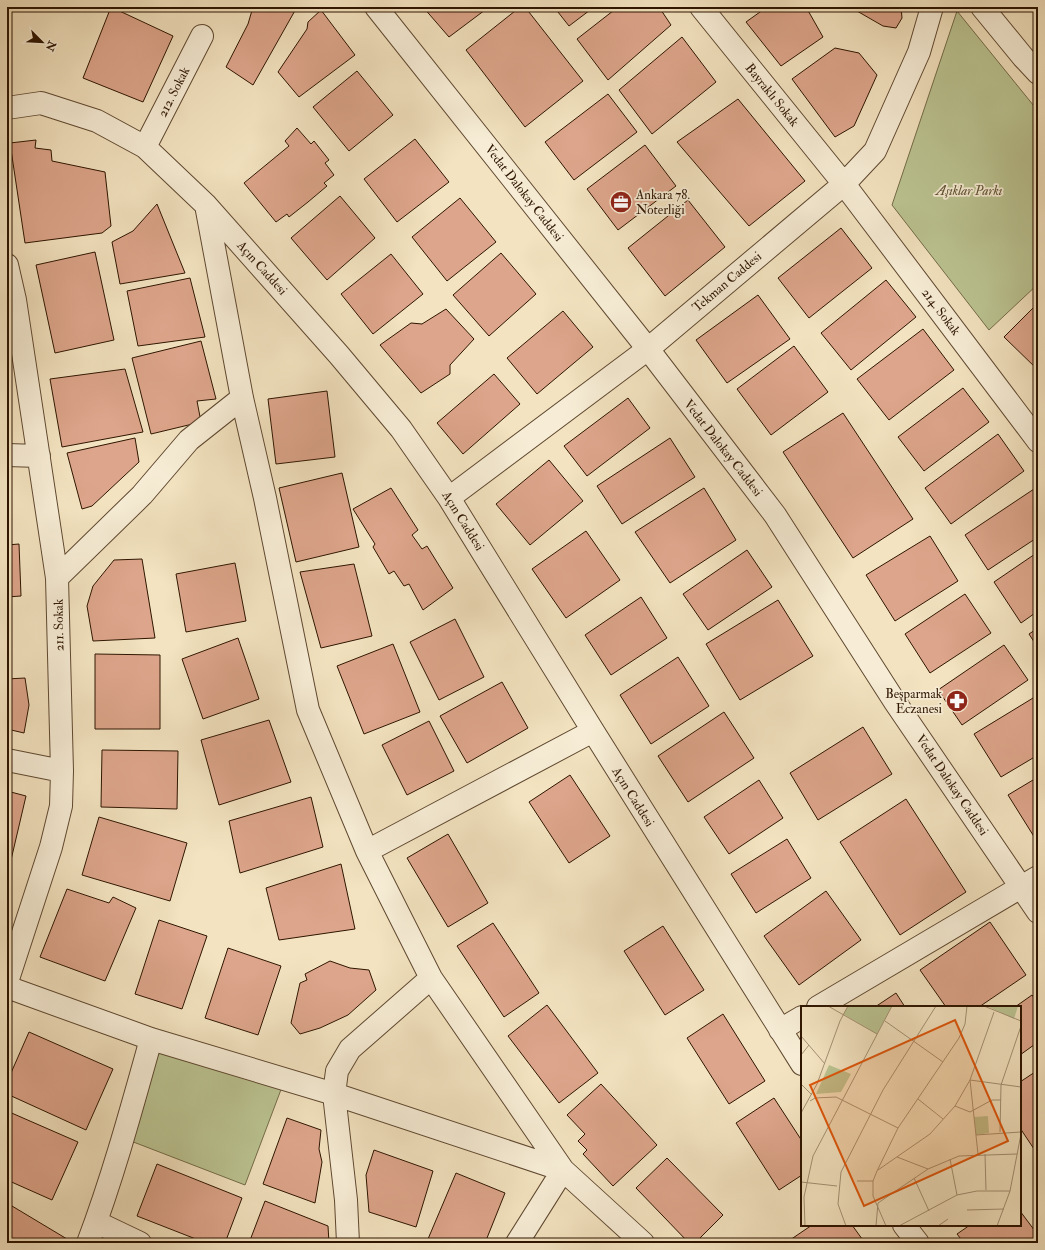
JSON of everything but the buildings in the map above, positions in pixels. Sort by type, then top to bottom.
[{"type":"street","name":"Vedat Dalokay Caddesi","points":[[376,7],[648,349],[775,515],[895,702],[1030,882],[1038,912]]},
{"type":"street","name":"Bayraklı Sokak","points":[[701,7],[844,184]]},
{"type":"street","name":"Tekman Caddesi","points":[[449,498],[648,349],[844,184],[875,151],[919,52],[932,7]]},
{"type":"street","points":[[982,7],[1038,73]]},
{"type":"street","name":"212. Sokak","points":[[145,147],[202,36]]},
{"type":"street","name":"Açın Caddesi","points":[[7,108],[41,103],[97,121],[145,147],[206,205],[339,355],[401,429],[449,498],[592,731],[801,1062]]},
{"type":"street","name":"214. Sokak","points":[[844,184],[1038,441]]},
{"type":"street","points":[[206,205],[242,398],[265,498],[308,710],[367,851],[431,978],[563,1170],[643,1243]]},
{"type":"street","name":"211. Sokak","points":[[7,265],[14,300],[58,578],[62,771],[61,806],[50,847],[7,982]]},
{"type":"street","points":[[58,578],[142,494],[189,440],[242,398]]},
{"type":"street","points":[[7,455],[39,456]]},
{"type":"street","points":[[367,851],[592,731]]},
{"type":"street","points":[[7,760],[62,771]]},
{"type":"street","points":[[820,1006],[1030,882]]},
{"type":"street","points":[[348,1243],[346,1200],[334,1094],[337,1071],[350,1049],[431,978]]},
{"type":"street","points":[[7,987],[150,1039],[334,1094],[563,1170]]},
{"type":"street","points":[[780,1030],[801,1018]]},
{"type":"street","points":[[88,1243],[129,1119],[150,1039]]},
{"type":"street","points":[[517,1243],[563,1170]]},
{"type":"street","points":[[96,1222],[140,1243]]},
{"type":"street","points":[[905,1226],[918,1243]]},
{"type":"green space","name":"Aşıklar Parkı","points":[[957,11],[1038,111],[1038,284],[989,330],[892,205]]},
{"type":"green space","points":[[151,1039],[285,1079],[245,1185],[123,1138]]},
{"type":"place","name":"Ankara 78. Noterliği","points":[[621,202]]},
{"type":"place","name":"Beşparmak Eczanesi","points":[[957,701]]}]
